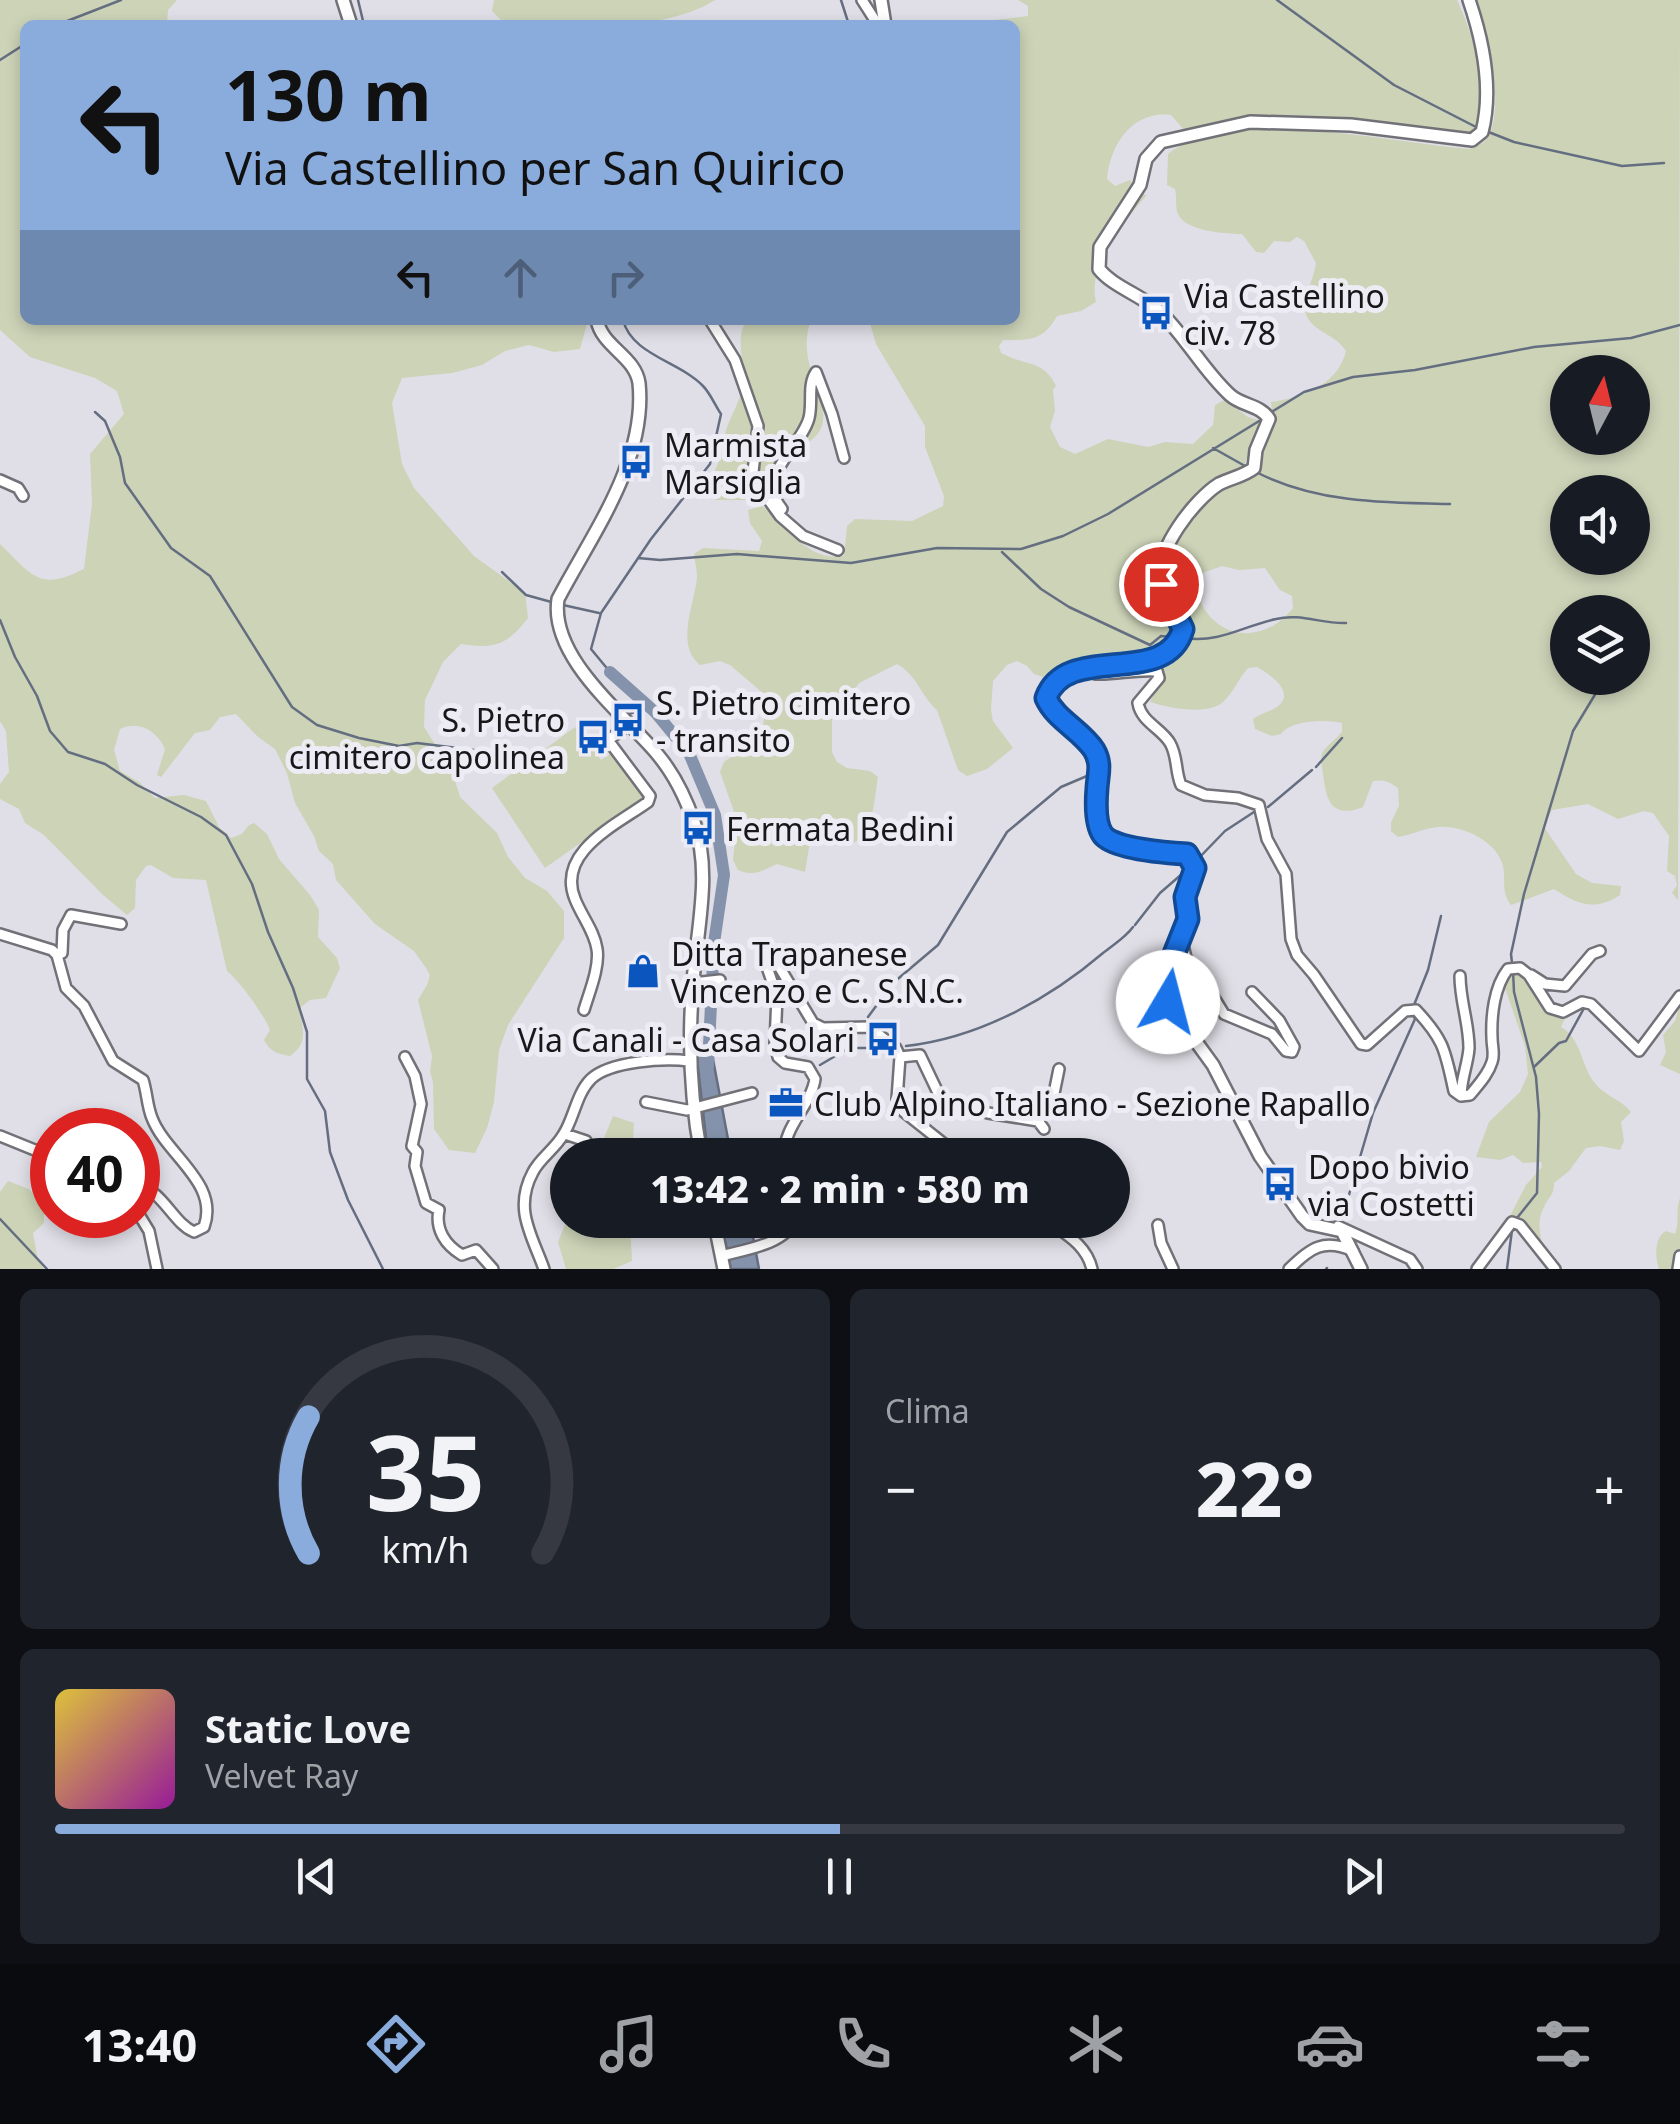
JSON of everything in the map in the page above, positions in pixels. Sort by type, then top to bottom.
[{"type":"street","points":[[862,0],[878,20]]},
{"type":"street","points":[[1361,1269],[1342,1231],[1310,1224],[1302,1216],[1260,1156],[1213,1065],[1168,1002],[1164,979],[1188,919],[1185,897],[1195,868],[1187,854],[1114,842],[1104,835],[1098,822],[1101,766],[1093,750],[1051,709],[1046,698],[1060,678],[1167,654],[1179,643],[1183,629],[1161,584],[1165,553],[1184,518],[1205,495],[1254,468],[1256,450],[1269,419],[1265,412],[1233,398],[1162,314],[1099,268],[1100,247],[1140,184],[1146,159],[1162,142],[1250,122],[1351,125],[1472,140],[1482,132],[1486,118],[1486,71],[1482,36],[1469,0]]},
{"type":"street","points":[[598,325],[632,364],[638,382],[630,462],[558,599],[556,612],[572,655],[586,678],[665,764],[698,833],[702,886],[689,1060],[699,1138]]},
{"type":"street","points":[[713,325],[735,360],[758,426],[755,481],[780,516],[803,536],[838,550]]},
{"type":"street","points":[[780,516],[782,510],[774,494],[775,474],[802,435],[816,372],[844,458]]},
{"type":"street","points":[[0,480],[18,488],[22,496]]},
{"type":"street","points":[[1095,668],[1096,674],[1127,669],[1157,671],[1159,678],[1138,703],[1140,713],[1166,737],[1176,754],[1181,785],[1205,795],[1260,805],[1268,839],[1286,874],[1291,939],[1297,955],[1361,1044],[1367,1045],[1405,1012],[1416,1010],[1436,1032],[1446,1051],[1454,1091],[1461,1096],[1470,1095],[1488,1074],[1494,1058],[1492,1036],[1500,980],[1508,969],[1520,968],[1550,1008],[1563,1012],[1582,1002],[1591,1004],[1640,1050],[1680,996]]},
{"type":"street","points":[[584,1010],[598,950],[588,919],[572,890],[571,876],[584,848],[648,802],[650,796],[606,742],[628,725]]},
{"type":"street","points":[[57,955],[62,954],[63,930],[71,915],[121,924]]},
{"type":"street","points":[[0,934],[57,955],[66,988],[84,1006],[113,1062],[143,1080],[149,1108]]},
{"type":"street","points":[[1178,948],[1184,949],[1182,971],[1186,980],[1212,996],[1224,1014],[1272,1034],[1292,1052],[1294,1047],[1279,1020],[1252,992]]},
{"type":"street","points":[[1524,972],[1545,984],[1565,986],[1592,954],[1600,951]]},
{"type":"street","points":[[786,1138],[816,1078],[808,1066],[785,1063],[778,1057],[776,996],[768,970],[772,962],[813,1023],[823,1028],[870,1026],[896,1048],[900,1056],[897,1098],[904,1112],[937,1138]]},
{"type":"street","points":[[1460,976],[1469,1054],[1461,1096]]},
{"type":"street","points":[[692,982],[717,981]]},
{"type":"street","points":[[900,1056],[920,1055],[940,1099],[1041,1125],[1052,1104],[1059,1070]]},
{"type":"street","points":[[544,1269],[526,1231],[525,1203],[534,1171],[565,1134],[585,1088],[601,1073],[661,1057],[689,1060]]},
{"type":"street","points":[[405,1058],[415,1076],[421,1104],[412,1146],[417,1152],[416,1166],[426,1203],[439,1210],[441,1235],[457,1253],[462,1256],[476,1250],[493,1269]]},
{"type":"street","points":[[646,1102],[696,1106],[752,1094]]},
{"type":"street","points":[[160,1131],[202,1188],[208,1217],[204,1227],[194,1232],[186,1229],[160,1200]]},
{"type":"street","points":[[565,1134],[577,1138]]},
{"type":"street","points":[[0,1136],[30,1148]]},
{"type":"street","points":[[1476,1269],[1512,1222],[1520,1225],[1554,1269]]},
{"type":"street","points":[[1158,1226],[1172,1269]]},
{"type":"street","points":[[1332,1228],[1342,1226],[1410,1259],[1417,1269]]},
{"type":"street","points":[[151,1238],[158,1269]]},
{"type":"street","points":[[724,1260],[776,1238]]},
{"type":"street","points":[[1072,1238],[1089,1257],[1092,1269]]},
{"type":"street","points":[[1289,1269],[1315,1246],[1332,1243],[1355,1252]]},
{"type":"street","points":[[1678,1269],[1680,1256]]},
{"type":"green space","points":[[0,0],[177,0],[168,10],[167,20],[20,20],[20,325],[587,325],[580,349],[554,352],[529,345],[452,373],[402,378],[392,403],[402,464],[414,488],[474,556],[525,593],[528,618],[506,640],[483,646],[461,644],[443,662],[425,700],[424,727],[452,771],[460,797],[497,833],[508,857],[525,878],[547,891],[564,911],[564,938],[508,1025],[499,1050],[494,1102],[475,1153],[449,1150],[434,1129],[432,1056],[418,1000],[430,975],[414,951],[375,924],[336,880],[333,864],[319,851],[295,803],[275,749],[236,714],[220,717],[210,730],[195,733],[161,777],[157,775],[165,749],[147,729],[120,729],[114,750],[120,771],[155,798],[184,795],[206,801],[219,827],[231,838],[254,823],[267,834],[279,859],[319,910],[318,937],[337,958],[340,968],[326,998],[310,1000],[301,1007],[303,1039],[290,1056],[275,1052],[266,1044],[264,1040],[270,1030],[267,1024],[227,971],[206,880],[173,878],[146,866],[136,880],[135,908],[127,915],[44,835],[25,823],[19,809],[0,799],[0,784],[9,772],[6,731],[0,721],[0,544],[37,577],[56,579],[84,569],[92,504],[90,454],[124,414],[117,391],[95,378],[30,357],[0,330]]},
{"type":"green space","points":[[494,0],[715,0],[659,20],[501,20],[492,11]]},
{"type":"green space","points":[[1018,0],[1457,0],[1477,60],[1481,124],[1475,133],[1465,136],[1233,121],[1185,131],[1171,115],[1157,115],[1145,118],[1126,132],[1113,154],[1107,179],[1115,186],[1130,180],[1146,196],[1102,259],[1097,273],[1096,302],[1081,311],[1057,316],[1035,337],[1003,340],[999,346],[1001,353],[1040,368],[1051,378],[1056,386],[1050,427],[1060,447],[1075,454],[1108,439],[1148,447],[1165,442],[1193,444],[1213,425],[1215,405],[1225,400],[1261,425],[1250,444],[1245,465],[1216,481],[1156,563],[1154,578],[1178,629],[1174,640],[1163,650],[1087,663],[1043,677],[1017,661],[1007,665],[993,681],[991,710],[993,721],[1013,748],[987,769],[967,776],[958,770],[937,710],[904,669],[897,664],[859,683],[832,719],[832,752],[837,762],[847,768],[870,771],[878,777],[871,819],[861,838],[842,846],[810,841],[805,872],[777,864],[758,872],[744,872],[738,870],[733,860],[737,820],[720,772],[724,762],[761,736],[763,693],[730,665],[720,661],[700,665],[693,656],[687,636],[697,578],[694,554],[703,548],[759,551],[762,541],[750,523],[748,510],[762,506],[808,548],[830,556],[844,556],[847,526],[855,519],[912,521],[943,506],[944,496],[925,447],[925,426],[876,344],[870,325],[1020,325],[1020,20],[995,20],[1028,16],[1028,6]]},
{"type":"green space","points":[[1477,0],[1680,0],[1678,900],[1672,893],[1677,885],[1675,876],[1667,871],[1669,836],[1653,813],[1644,811],[1618,819],[1588,804],[1552,810],[1544,827],[1576,874],[1592,883],[1621,886],[1620,895],[1594,905],[1570,899],[1554,889],[1511,905],[1499,857],[1477,836],[1447,827],[1398,837],[1391,831],[1399,806],[1398,788],[1392,784],[1373,781],[1363,807],[1337,809],[1328,798],[1321,758],[1342,732],[1342,723],[1300,723],[1272,736],[1255,729],[1253,719],[1277,707],[1284,695],[1279,684],[1257,667],[1248,668],[1227,698],[1208,709],[1188,710],[1150,702],[1162,677],[1163,659],[1180,650],[1187,634],[1164,579],[1170,552],[1185,521],[1225,486],[1258,470],[1262,444],[1273,420],[1271,402],[1317,388],[1335,373],[1346,351],[1314,325],[1306,313],[1316,263],[1304,241],[1297,237],[1290,242],[1274,241],[1264,253],[1256,252],[1242,234],[1207,230],[1182,220],[1175,189],[1167,185],[1168,154],[1196,139],[1271,129],[1469,149],[1484,142],[1495,114],[1490,51]],"holes":[[[1222,566],[1239,570],[1265,568],[1280,590],[1292,596],[1293,608],[1283,619],[1259,632],[1233,631],[1222,626],[1202,605],[1195,583],[1197,575]]]},
{"type":"green space","points":[[810,325],[809,363],[823,416],[820,430],[807,443],[782,455],[771,486],[758,500],[716,500],[707,496],[704,486],[716,468],[741,393],[743,327]]},
{"type":"green space","points":[[575,727],[601,760],[610,754],[644,798],[545,868],[492,788]]},
{"type":"green space","points":[[1511,972],[1520,974],[1547,1009],[1565,1018],[1561,1027],[1573,1038],[1594,1082],[1631,1112],[1621,1122],[1624,1141],[1620,1150],[1586,1148],[1554,1183],[1540,1218],[1544,1250],[1511,1214],[1526,1185],[1542,1167],[1541,1162],[1523,1163],[1513,1155],[1500,1160],[1476,1157],[1489,1122],[1520,1092],[1528,1074],[1525,1046],[1505,988],[1504,979]]},
{"type":"green space","points":[[1680,1005],[1680,1074],[1660,1065],[1666,1052],[1663,1035],[1675,1021]]},
{"type":"green space","points":[[613,1116],[634,1123],[633,1138],[604,1138]]},
{"type":"green space","points":[[8,1181],[30,1190],[30,1238],[34,1238],[44,1269],[0,1269],[0,1192]]},
{"type":"green space","points":[[1680,1198],[1680,1249],[1674,1269],[1659,1269],[1657,1243],[1666,1231],[1675,1234]]},
{"type":"green space","points":[[560,1238],[631,1238],[632,1261],[613,1269],[566,1269]]},
{"type":"water","points":[[695,1041],[712,1054],[728,1138],[706,1138]]},
{"type":"water","points":[[724,1238],[753,1238],[759,1269],[731,1269]]},
{"type":"waterway","points":[[70,20],[121,0]]},
{"type":"waterway","points":[[358,0],[363,20]]},
{"type":"waterway","points":[[841,0],[847,20]]},
{"type":"waterway","points":[[1277,0],[1394,85],[1476,127]]},
{"type":"waterway","points":[[0,60],[20,47]]},
{"type":"waterway","points":[[1486,131],[1514,142],[1622,166],[1664,163]]},
{"type":"waterway","points":[[610,672],[591,649],[601,613],[651,539],[710,464],[721,414],[703,386],[646,350],[625,325]]},
{"type":"waterway","points":[[1270,413],[1304,392],[1353,377],[1415,370],[1534,347],[1631,338],[1680,325]]},
{"type":"waterway","points":[[95,412],[105,421],[120,457],[125,483],[171,548],[210,576],[292,707],[317,725],[359,738],[399,746],[417,743],[490,752]]},
{"type":"waterway","points":[[638,558],[737,554],[851,563],[937,548],[1021,549],[1063,536],[1108,514],[1264,418]]},
{"type":"waterway","points":[[1213,448],[1245,466]]},
{"type":"waterway","points":[[1256,472],[1327,495],[1376,502],[1450,504]]},
{"type":"waterway","points":[[1002,552],[1041,589],[1069,607],[1150,645],[1161,636],[1172,637]]},
{"type":"waterway","points":[[502,572],[526,595],[555,603]]},
{"type":"waterway","points":[[563,605],[599,613]]},
{"type":"waterway","points":[[1185,638],[1220,636],[1285,617],[1346,623]]},
{"type":"waterway","points":[[0,620],[50,731],[68,752],[105,764],[226,835],[252,884],[293,988],[307,1032],[307,1079],[325,1111],[330,1152],[348,1200],[383,1269]]},
{"type":"waterway","points":[[610,672],[655,712],[689,753],[715,815],[724,875],[714,943],[708,1066]]},
{"type":"waterway","points":[[1512,963],[1524,894],[1573,731],[1595,695]]},
{"type":"waterway","points":[[627,715],[648,706]]},
{"type":"waterway","points":[[1316,767],[1342,738]]},
{"type":"waterway","points":[[1268,807],[1312,770]]},
{"type":"waterway","points":[[868,1017],[893,983],[938,945],[1007,832],[1061,787],[1094,773]]},
{"type":"waterway","points":[[1195,862],[1225,831],[1257,810]]},
{"type":"waterway","points":[[1135,925],[1160,893],[1190,867]]},
{"type":"waterway","points":[[1414,1005],[1428,970],[1441,916]]},
{"type":"waterway","points":[[906,1046],[959,1035],[1011,1014],[1082,970],[1133,927]]},
{"type":"waterway","points":[[1513,971],[1514,992],[1536,1077],[1539,1114],[1537,1193],[1517,1218]]},
{"type":"waterway","points":[[1534,1067],[1566,1041],[1583,1010]]},
{"type":"waterway","points":[[1341,1222],[1373,1113],[1415,1019],[1412,1013]]},
{"type":"waterway","points":[[820,1065],[849,1048],[888,1048]]},
{"type":"waterway","points":[[0,1219],[47,1269]]},
{"type":"waterway","points":[[1507,1269],[1512,1230]]},
{"type":"place","name":"Via Castellino civ. 78","points":[[1156,313]]},
{"type":"place","name":"Marmista Marsiglia","points":[[636,462]]},
{"type":"place","name":"S. Pietro cimitero - transito","points":[[628,720]]},
{"type":"place","name":"S. Pietro cimitero capolinea","points":[[593,737]]},
{"type":"place","name":"Fermata Bedini","points":[[698,828]]},
{"type":"place","name":"Ditta Trapanese Vincenzo e C. S.N.C.","points":[[643,971]]},
{"type":"place","name":"Via Canali - Casa Solari","points":[[883,1039]]},
{"type":"place","name":"Club Alpino Italiano - Sezione Rapallo","points":[[786,1103]]},
{"type":"place","name":"Dopo bivio via Costetti","points":[[1280,1184]]},
{"type":"route","points":[[1161,584],[1183,629],[1179,643],[1167,654],[1148,660],[1060,678],[1046,698],[1051,709],[1093,750],[1101,766],[1098,822],[1104,835],[1114,842],[1187,854],[1195,868],[1185,897],[1188,919],[1164,979],[1168,1002]]}]
